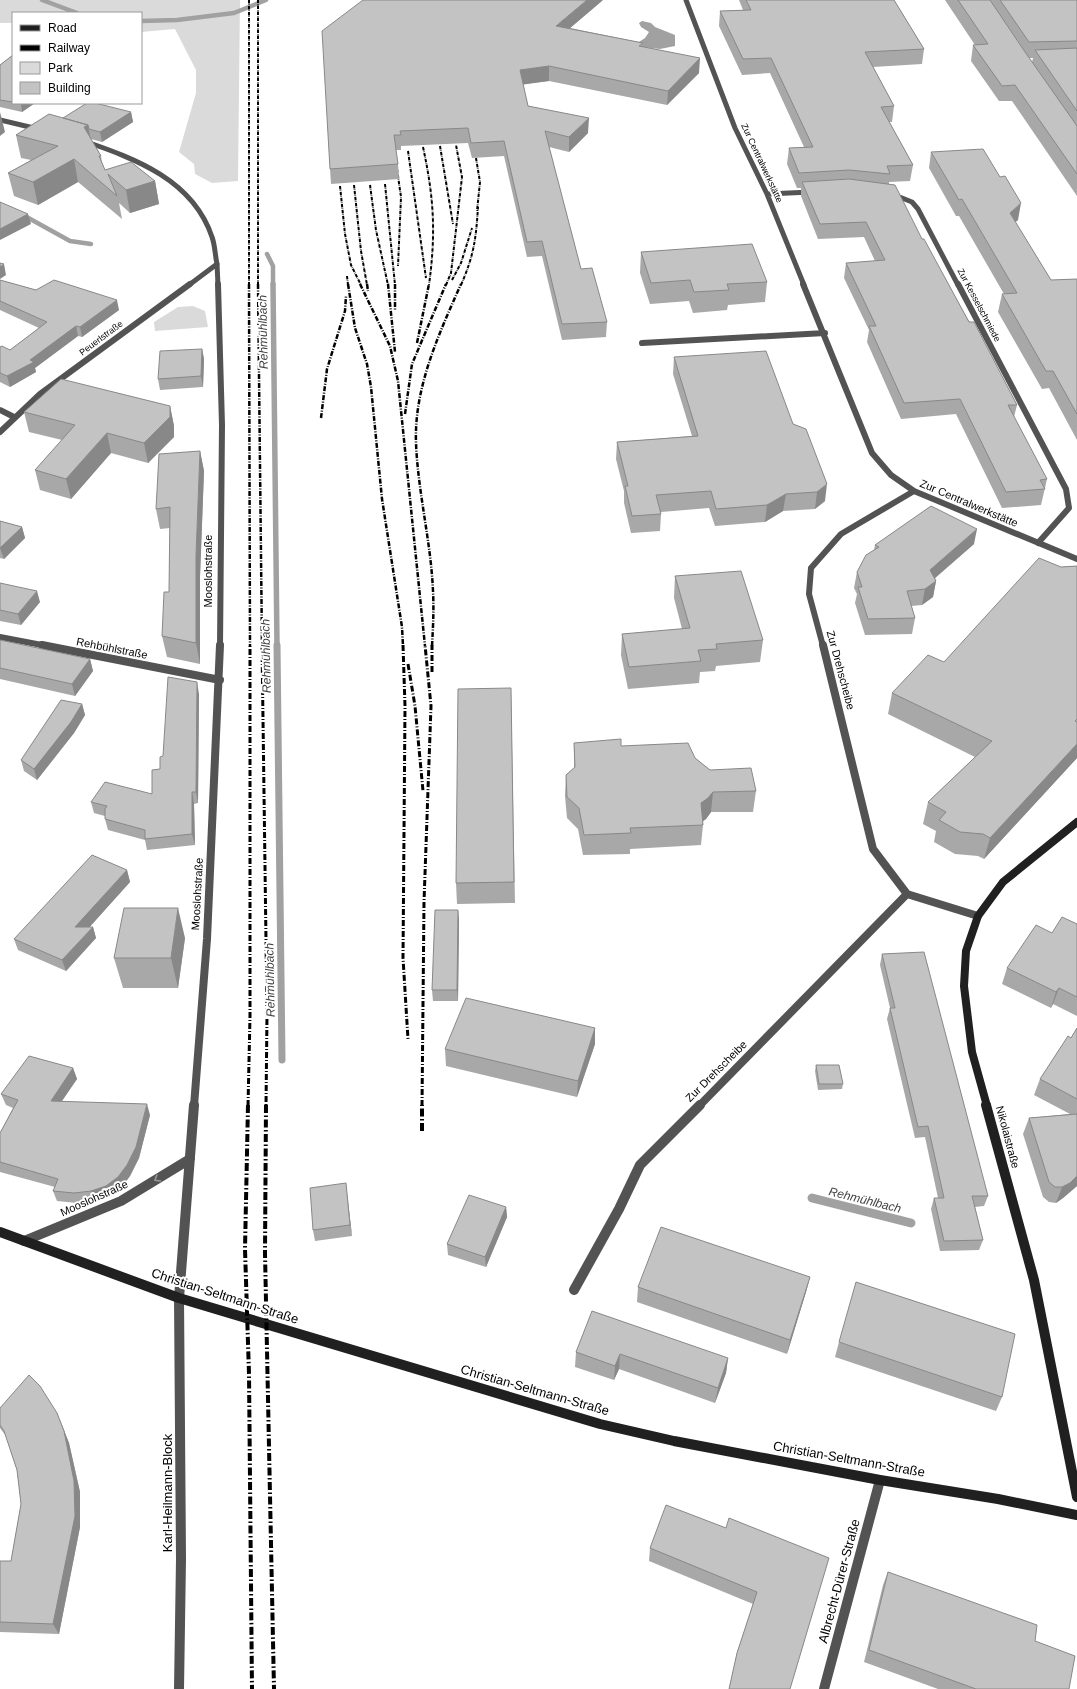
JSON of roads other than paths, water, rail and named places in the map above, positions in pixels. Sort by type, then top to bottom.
[{"type":"main road","name":"Nikolaistraße","points":[[1077,822],[1003,882],[978,916],[966,951],[964,986],[972,1052],[1034,1280],[1077,1497]]},
{"type":"main road","name":"Christian-Seltmann-Straße","points":[[0,1232],[179,1298],[600,1424],[880,1480],[998,1499],[1077,1515]]},
{"type":"street","name":"Zur Centralwerkstätte","points":[[686,0],[735,128],[767,194],[825,333],[872,453],[891,475],[914,491],[1077,559]]},
{"type":"street","points":[[0,120],[45,131]]},
{"type":"street","name":"Mooslohstraße","points":[[74,138],[122,154],[152,167],[183,191],[205,217],[215,244],[217,264],[222,425],[220,680],[207,939],[179,1298]]},
{"type":"street","points":[[767,194],[821,192]]},
{"type":"street","name":"Zur Kesselschmiede","points":[[886,192],[912,202],[918,209],[1066,489],[1069,508],[1038,543]]},
{"type":"street","name":"Peuerlstraße","points":[[0,432],[14,417],[40,394],[217,264]]},
{"type":"street","points":[[642,343],[825,333]]},
{"type":"street","points":[[0,410],[14,417]]},
{"type":"street","name":"Zur Drehscheibe","points":[[574,1290],[619,1209],[640,1165],[908,894],[873,849],[841,716],[808,594],[811,568],[841,534],[914,491]]},
{"type":"street","name":"Rehbühlstraße","points":[[0,637],[220,680]]},
{"type":"street","points":[[908,894],[978,916]]},
{"type":"street","name":"Mooslohstraße","points":[[24,1241],[121,1201],[190,1159]]},
{"type":"street","name":"Karl-Heilmann-Block","points":[[179,1298],[181,1551],[180,1689]]},
{"type":"street","name":"Albrecht-Dürer-Straße","points":[[824,1689],[880,1480]]},
{"type":"waterway","points":[[42,0],[74,12]]},
{"type":"waterway","points":[[142,21],[177,20],[234,13],[266,0]]},
{"type":"waterway","name":"Rehmühlbach","points":[[23,215],[70,241],[91,244]]},
{"type":"waterway","name":"Rehmühlbach","points":[[267,254],[273,266],[273,284]]},
{"type":"waterway","name":"Rehmühlbach","points":[[273,284],[277,646]]},
{"type":"waterway","name":"Rehmühlbach","points":[[277,645],[282,1060]]},
{"type":"waterway","name":"Rehmühlbach","points":[[812,1198],[911,1223]]},
{"type":"railway","points":[[249,0],[249,284]]},
{"type":"railway","points":[[258,0],[258,284]]},
{"type":"railway","points":[[446,285],[451,273],[462,177],[456,145]]},
{"type":"railway","points":[[440,146],[453,224]]},
{"type":"railway","points":[[423,147],[430,183],[433,216],[433,249],[429,285]]},
{"type":"railway","points":[[408,151],[426,278]]},
{"type":"railway","points":[[476,158],[480,182],[477,211]]},
{"type":"railway","points":[[397,169],[401,197],[398,266]]},
{"type":"railway","points":[[385,184],[395,285]]},
{"type":"railway","points":[[354,185],[361,251],[367,285]]},
{"type":"railway","points":[[370,185],[376,230],[388,285]]},
{"type":"railway","points":[[340,186],[345,234],[351,265],[361,285]]},
{"type":"railway","points":[[461,285],[474,247],[478,207]]},
{"type":"railway","points":[[452,280],[461,263],[472,228]]},
{"type":"railway","points":[[347,276],[348,285]]},
{"type":"railway","points":[[249,284],[250,646]]},
{"type":"railway","points":[[258,284],[262,646]]},
{"type":"railway","points":[[348,284],[355,328],[367,364],[371,387],[382,499],[402,627],[403,646]]},
{"type":"railway","points":[[360,284],[390,346],[398,381],[425,646]]},
{"type":"railway","points":[[367,284],[368,291]]},
{"type":"railway","points":[[388,284],[395,352]]},
{"type":"railway","points":[[417,343],[429,284]]},
{"type":"railway","points":[[405,414],[412,364],[446,284]]},
{"type":"railway","points":[[432,646],[432,573],[417,462],[416,422],[419,402],[430,361],[444,322],[461,284]]},
{"type":"railway","points":[[395,285],[395,310]]},
{"type":"railway","points":[[321,418],[327,369],[345,311],[346,296]]},
{"type":"railway","points":[[262,645],[267,1015],[266,1106]]},
{"type":"railway","points":[[403,645],[405,706],[403,958],[408,1039]]},
{"type":"railway","points":[[422,1106],[424,902],[431,706],[425,645]]},
{"type":"railway","points":[[248,1106],[250,1016],[250,646]]},
{"type":"railway","points":[[432,646],[432,672]]},
{"type":"railway","points":[[408,664],[415,706],[423,791]]},
{"type":"railway","points":[[248,1105],[245,1249],[249,1374],[252,1689]]},
{"type":"railway","points":[[266,1105],[265,1253],[274,1689]]},
{"type":"railway","points":[[422,1106],[422,1131]]}]
